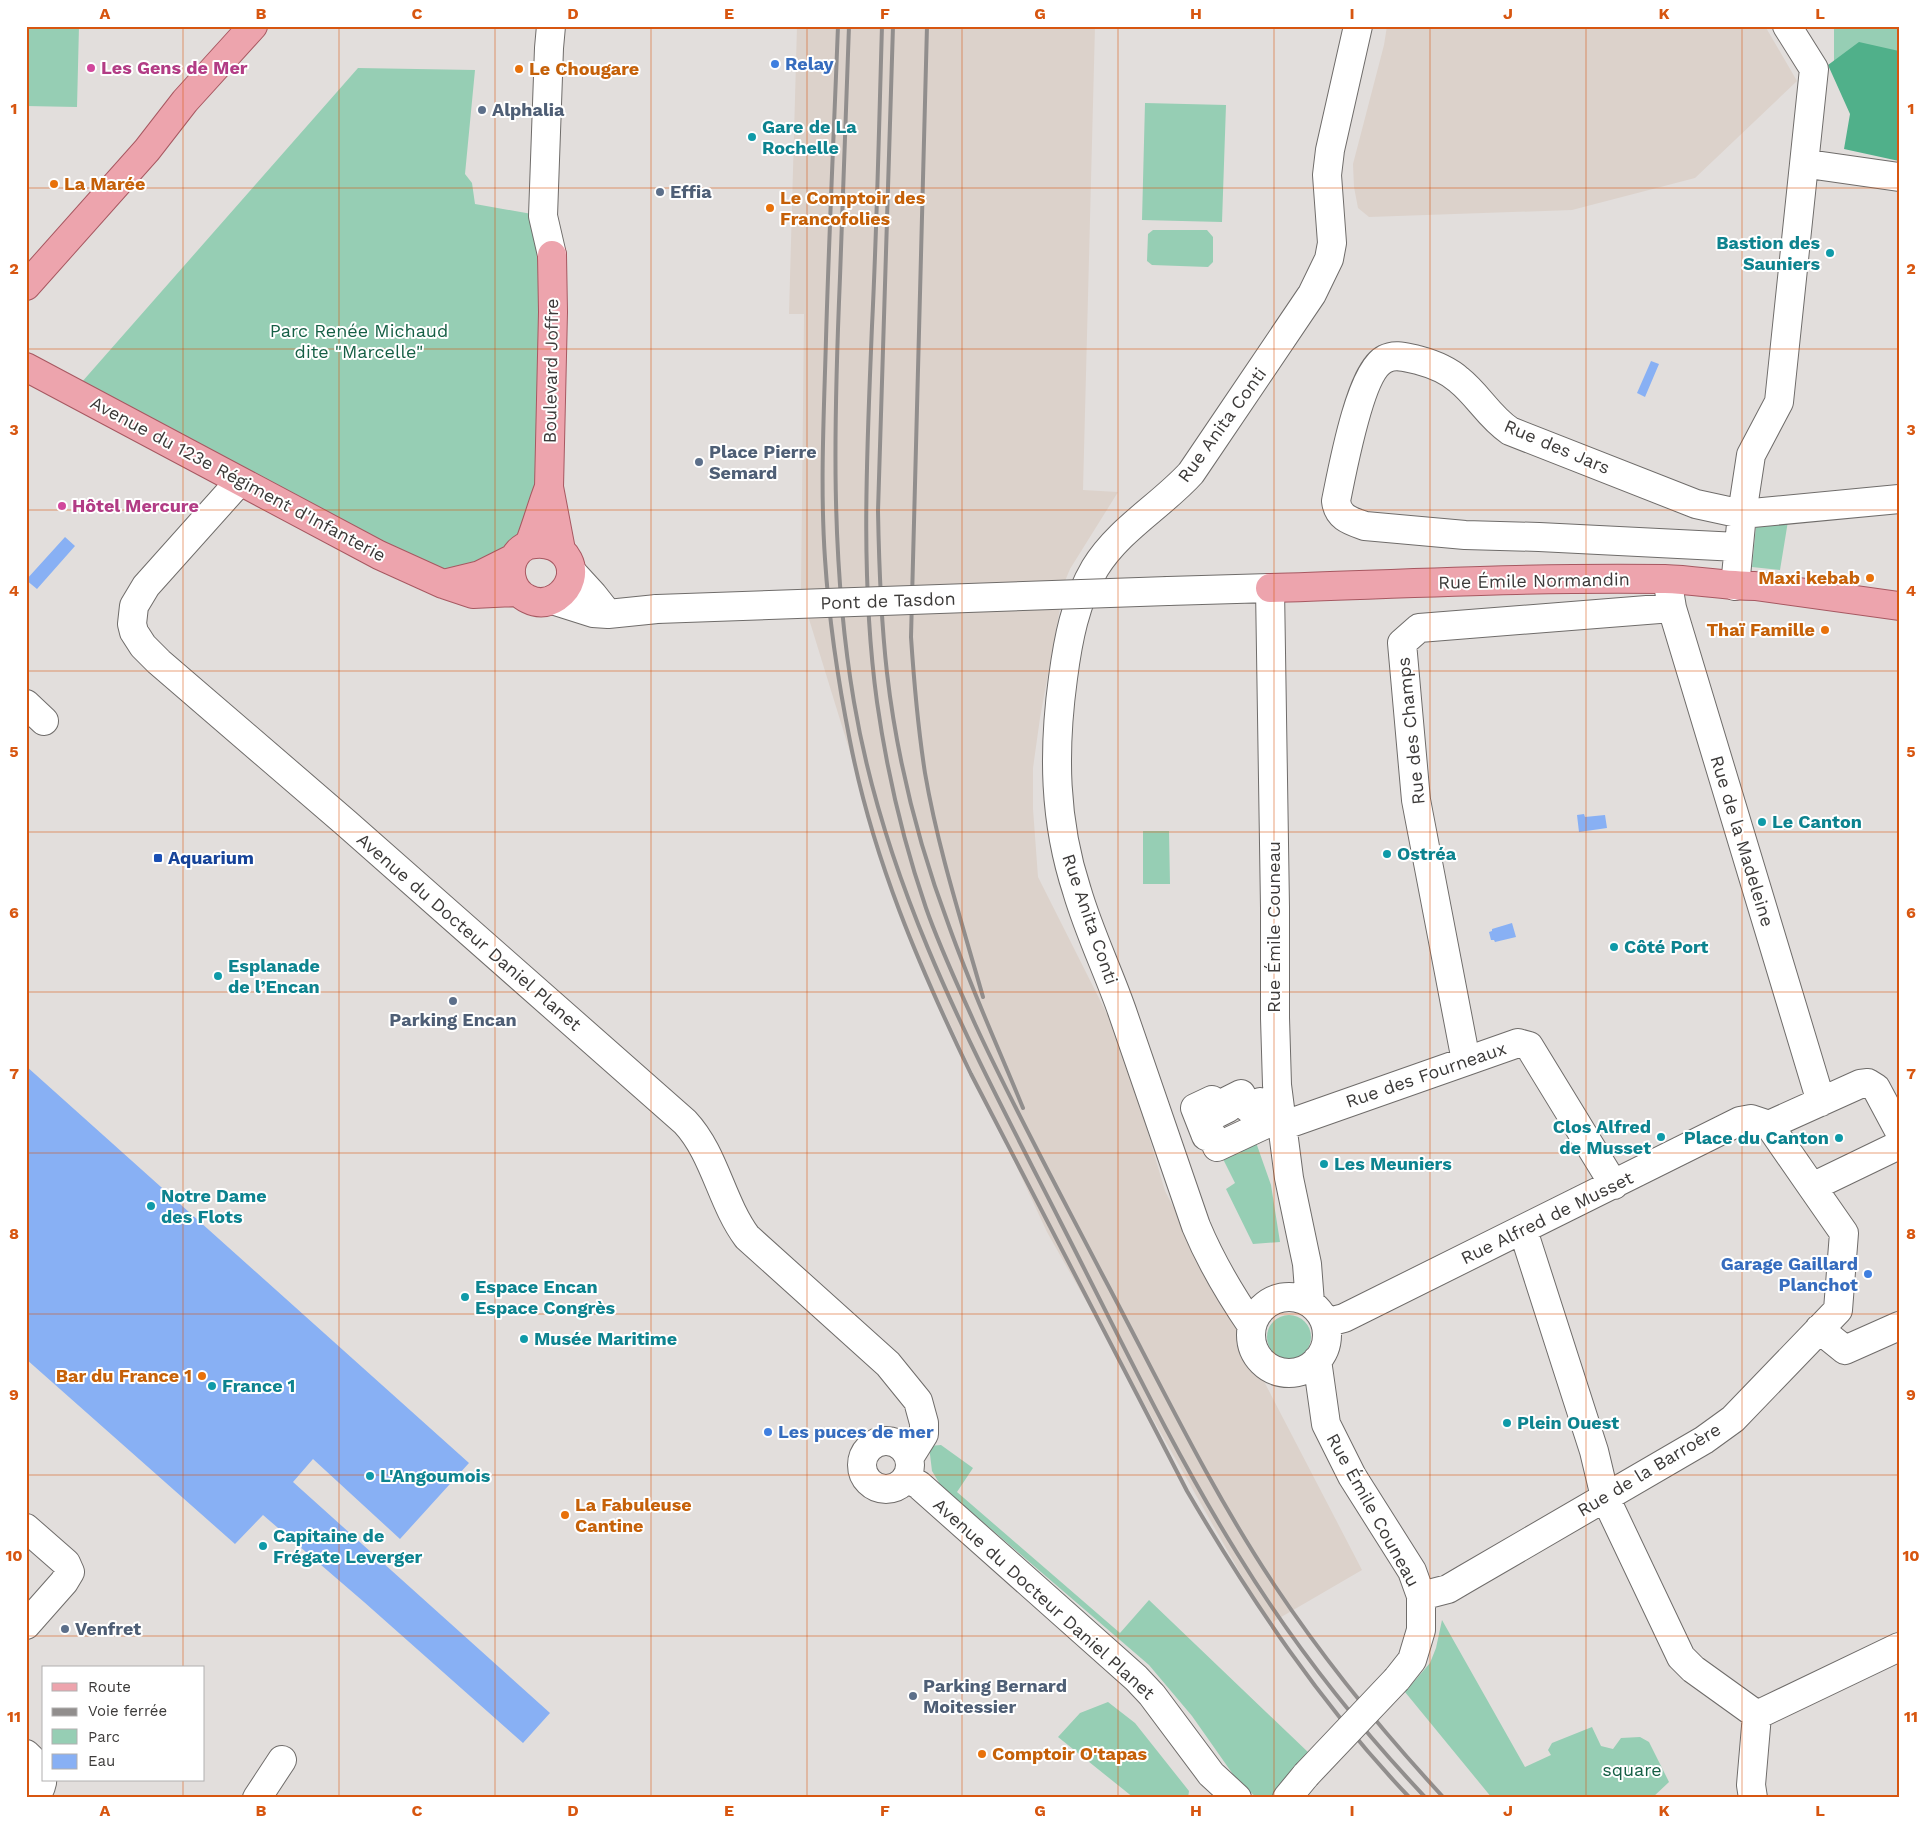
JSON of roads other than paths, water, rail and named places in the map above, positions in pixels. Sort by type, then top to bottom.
[{"type":"main road","points":[[26,286],[147,150],[185,101],[253,26]]},
{"type":"main road","points":[[26,271],[59,245],[88,217]]},
{"type":"main road","name":"Boulevard Joffre","points":[[552,256],[553,312],[549,487],[566,560]]},
{"type":"main road","name":"Avenue du 123e Régiment d'Infanterie","points":[[29,365],[240,482],[379,555],[443,584],[473,594],[518,592]]},
{"type":"main road","name":"Boulevard Joffre","points":[[518,592],[513,585],[511,576],[549,487]]},
{"type":"main road","points":[[443,584],[480,575],[540,542],[551,544],[566,560],[568,583],[562,593],[552,600],[534,602],[518,592]]},
{"type":"main road","name":"Rue Émile Normandin","points":[[1270,588],[1591,579],[1667,579],[1735,586],[1756,586],[1899,606]]},
{"type":"street","name":"Boulevard Joffre","points":[[551,26],[543,216],[552,256]]},
{"type":"street","name":"Boulevard Joffre","points":[[552,256],[556,235],[561,59],[560,26]]},
{"type":"street","name":"Rue Anita Conti","points":[[1288,1311],[1233,1284],[1209,1257],[1193,1218],[1122,1011],[1077,892],[1064,844],[1058,803],[1056,771],[1057,738],[1067,644],[1076,609],[1095,569],[1116,540],[1178,487],[1191,473],[1312,294],[1329,260],[1332,243],[1328,175],[1330,150],[1358,26]]},
{"type":"street","points":[[1735,586],[1742,514],[1751,455],[1779,402],[1805,166],[1814,69],[1787,26]]},
{"type":"street","points":[[1805,166],[1814,165],[1899,177]]},
{"type":"street","name":"Rue des Jars","points":[[1738,547],[1548,537],[1465,535],[1365,526],[1352,521],[1341,515],[1337,509],[1336,501],[1355,419],[1365,388],[1372,373],[1383,359],[1391,356],[1400,356],[1428,363],[1460,380],[1498,424],[1510,431],[1696,504],[1742,514],[1899,499]]},
{"type":"street","name":"Avenue du Docteur Daniel Planet","points":[[240,482],[139,596],[134,606],[132,624],[139,640],[159,662],[685,1122],[702,1145],[747,1238],[888,1364],[918,1401],[924,1423],[924,1434],[903,1459],[925,1491],[1141,1684],[1152,1695],[1213,1786],[1237,1798]]},
{"type":"street","points":[[566,560],[608,614]]},
{"type":"street","name":"Rue de la Madeleine","points":[[1667,579],[1672,608],[1821,1102]]},
{"type":"street","name":"Rue Émile Normandin","points":[[1168,591],[1270,588]]},
{"type":"street","name":"Rue Émile Couneau","points":[[1270,588],[1277,1085],[1289,1178],[1307,1264],[1288,1311]]},
{"type":"street","name":"Pont de Tasdon","points":[[608,614],[657,609],[1168,591]]},
{"type":"street","points":[[552,600],[592,613],[608,614]]},
{"type":"street","name":"Rue des Champs","points":[[1466,1061],[1416,800],[1402,642],[1419,628],[1672,608]]},
{"type":"street","name":"Rue des Fourneaux","points":[[1282,1126],[1518,1042],[1529,1046],[1614,1185]]},
{"type":"street","points":[[1899,1131],[1876,1088],[1868,1083],[1860,1084],[1769,1125],[1812,1187],[1899,1145]]},
{"type":"street","name":"Rue Alfred de Musset","points":[[1288,1311],[1344,1318],[1740,1121],[1751,1119],[1769,1125]]},
{"type":"street","name":"Rue de la Barroère","points":[[1421,1596],[1448,1588],[1704,1440],[1733,1419],[1838,1310],[1844,1232],[1812,1187]]},
{"type":"street","points":[[1522,1230],[1594,1451],[1605,1497],[1681,1656],[1693,1669],[1757,1716]]},
{"type":"street","points":[[1288,1311],[1327,1336],[1324,1349],[1317,1360],[1307,1368],[1295,1372],[1271,1369],[1261,1361],[1254,1350],[1251,1338],[1288,1311]]},
{"type":"street","points":[[1819,1329],[1845,1350],[1899,1326]]},
{"type":"street","name":"Rue Émile Couneau","points":[[1317,1360],[1326,1424]]},
{"type":"street","name":"Rue Émile Couneau","points":[[1283,1372],[1326,1424],[1352,1476],[1412,1571],[1421,1596],[1421,1630],[1412,1660],[1303,1787]]},
{"type":"street","points":[[26,1528],[66,1563],[70,1572],[64,1582],[26,1625]]},
{"type":"street","points":[[1757,1716],[1899,1647]]},
{"type":"street","points":[[1753,1798],[1751,1785],[1757,1716]]},
{"type":"street","points":[[26,1754],[41,1768],[41,1787],[35,1798]]},
{"type":"street","points":[[257,1798],[282,1760]]},
{"type":"street","points":[[1287,1798],[1303,1787]]},
{"type":"water","points":[[1651,361],[1659,364],[1645,397],[1637,393]]},
{"type":"water","points":[[65,537],[75,546],[37,589],[26,580]]},
{"type":"water","points":[[1584,814],[1585,817],[1605,815],[1607,828],[1579,832],[1577,815]]},
{"type":"water","points":[[1512,923],[1516,937],[1495,942],[1491,940],[1489,932],[1492,929]]},
{"type":"water","points":[[26,1066],[469,1463],[400,1539],[313,1459],[293,1482],[550,1713],[523,1743],[263,1515],[235,1544],[26,1359]]},
{"type":"railway","points":[[838,26],[823,421],[825,559],[838,673],[850,741],[871,828],[916,952],[971,1074],[1187,1491],[1236,1572],[1290,1651],[1347,1727],[1410,1798]]},
{"type":"railway","points":[[849,26],[836,383],[837,543],[846,649],[854,702],[869,772],[888,839],[911,905],[965,1032],[1167,1431],[1213,1513],[1279,1618],[1325,1680],[1349,1711],[1426,1798]]},
{"type":"railway","points":[[882,26],[877,214],[868,419],[866,514],[868,609],[877,702],[886,754],[903,832],[918,883],[931,923],[949,967],[1005,1087],[1164,1393],[1228,1510],[1275,1586],[1334,1669],[1399,1748],[1444,1798]]},
{"type":"railway","points":[[893,26],[878,511],[883,633],[887,673],[903,770],[928,865],[966,972],[1023,1108]]},
{"type":"railway","points":[[927,26],[911,637],[920,739],[930,801],[951,886],[983,997]]},
{"type":"place","name":"Relay","points":[[775,64]]},
{"type":"place","name":"Les Gens de Mer","points":[[91,68]]},
{"type":"place","name":"Le Chougare","points":[[519,69]]},
{"type":"place","name":"Alphalia","points":[[482,110]]},
{"type":"place","name":"Gare de La Rochelle","points":[[752,137]]},
{"type":"place","name":"La Marée","points":[[54,184]]},
{"type":"place","name":"Effia","points":[[660,192]]},
{"type":"place","name":"Le Comptoir des Francofolies","points":[[770,208]]},
{"type":"place","name":"Bastion des Sauniers","points":[[1830,253]]},
{"type":"place","name":"Place Pierre Semard","points":[[699,462]]},
{"type":"place","name":"Hôtel Mercure","points":[[62,506]]},
{"type":"place","name":"Maxi kebab","points":[[1870,578]]},
{"type":"place","name":"Thaï Famille","points":[[1825,630]]},
{"type":"place","name":"Le Canton","points":[[1762,822]]},
{"type":"place","name":"Ostréa","points":[[1387,854]]},
{"type":"place","name":"Aquarium","points":[[158,858]]},
{"type":"place","name":"Côté Port","points":[[1614,947]]},
{"type":"place","name":"Esplanade de l’Encan","points":[[218,976]]},
{"type":"place","name":"Parking Encan","points":[[453,1001]]},
{"type":"place","name":"Clos Alfred de Musset","points":[[1661,1137]]},
{"type":"place","name":"Place du Canton","points":[[1839,1138]]},
{"type":"place","name":"Les Meuniers","points":[[1324,1164]]},
{"type":"place","name":"Notre Dame des Flots","points":[[151,1206]]},
{"type":"place","name":"Garage Gaillard Planchot","points":[[1868,1274]]},
{"type":"place","name":"Espace Encan Espace Congrès","points":[[465,1297]]},
{"type":"place","name":"Musée Maritime","points":[[524,1339]]},
{"type":"place","name":"Bar du France 1","points":[[202,1376]]},
{"type":"place","name":"France 1","points":[[212,1386]]},
{"type":"place","name":"Plein Ouest","points":[[1507,1423]]},
{"type":"place","name":"Les puces de mer","points":[[768,1432]]},
{"type":"place","name":"L'Angoumois","points":[[370,1476]]},
{"type":"place","name":"La Fabuleuse Cantine","points":[[565,1515]]},
{"type":"place","name":"Capitaine de Frégate Leverger","points":[[263,1546]]},
{"type":"place","name":"Venfret","points":[[65,1629]]},
{"type":"place","name":"Parking Bernard Moitessier","points":[[913,1696]]},
{"type":"place","name":"Comptoir O'tapas","points":[[982,1754]]},
{"type":"park label","name":"Parc Renée Michaud dite \"Marcelle\"","points":[[359,341]]},
{"type":"park label","name":"square","points":[[1632,1770]]}]
